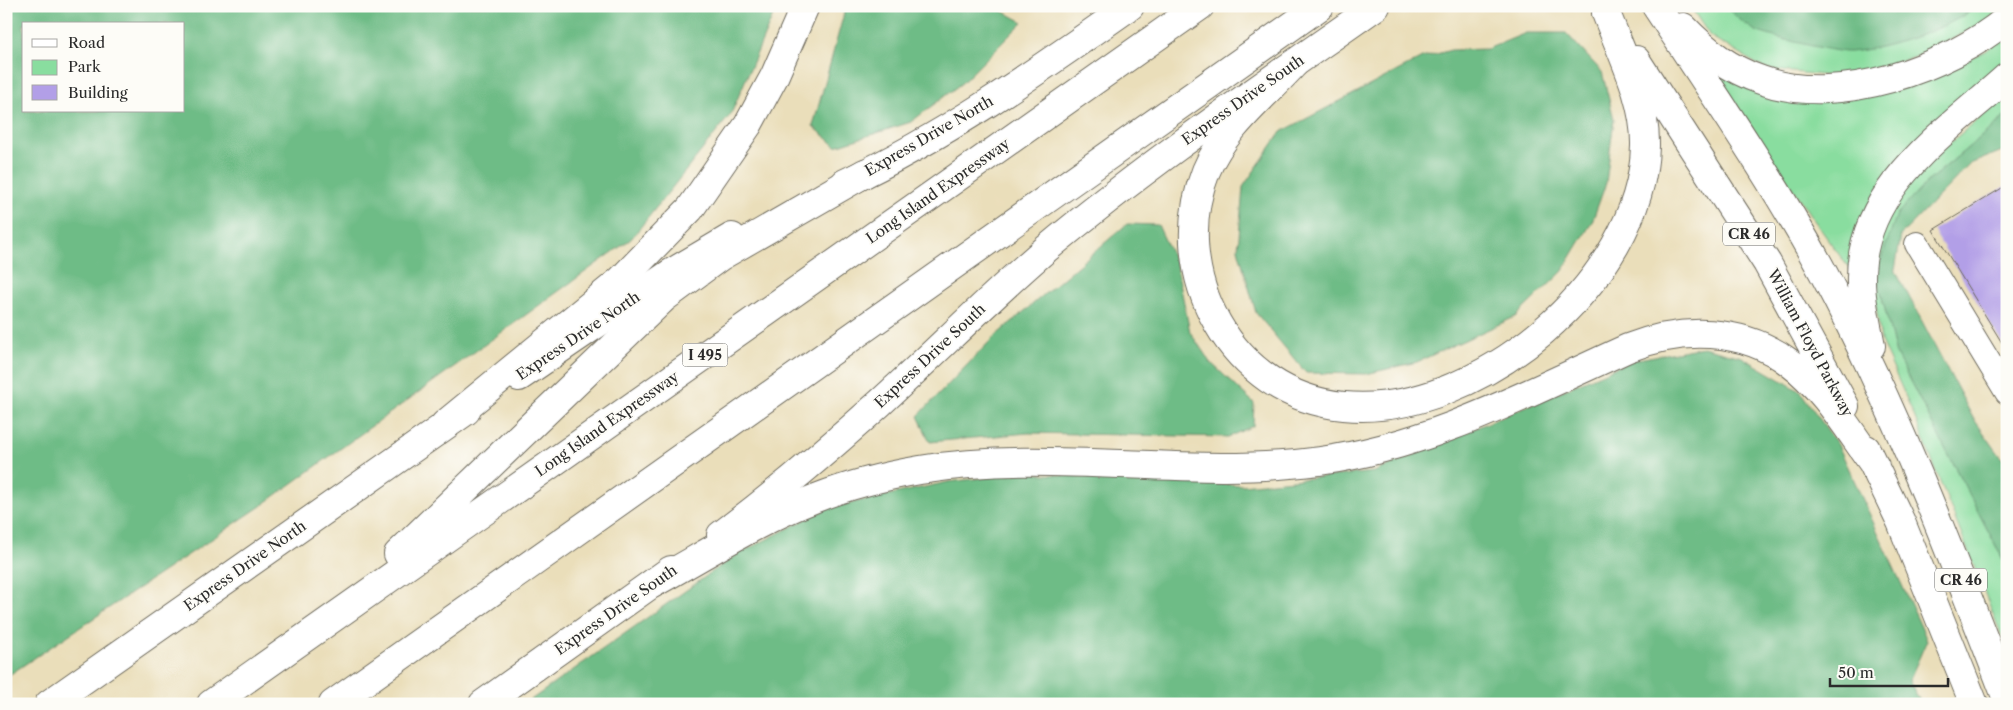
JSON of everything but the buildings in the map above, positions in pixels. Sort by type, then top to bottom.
[{"type":"main road","points":[[445,424],[622,280],[684,215],[719,170],[748,125],[774,76],[805,6]]},
{"type":"main road","name":"Express Drive North","points":[[49,704],[445,424],[504,388],[671,273],[706,251],[782,211],[865,173],[1022,81],[1130,6]]},
{"type":"main road","name":"Long Island Expressway","points":[[211,704],[1200,6]]},
{"type":"main road","points":[[333,704],[1320,6]]},
{"type":"main road","name":"Express Drive South","points":[[483,704],[742,520],[881,403],[1008,283],[1086,216],[1199,131],[1376,6]]},
{"type":"main road","name":"CR 46","points":[[1656,6],[1796,224],[1879,384],[1927,493],[2007,698]]},
{"type":"main road","points":[[1663,6],[1701,46],[1729,66],[1762,81],[1802,88],[1824,88],[1871,82],[1916,70],[1963,48],[2007,18]]},
{"type":"main road","points":[[1294,64],[1228,134],[1207,170],[1200,190],[1194,230],[1196,268],[1201,289],[1219,327],[1233,345],[1266,377],[1286,389],[1324,403],[1357,407],[1385,406],[1423,398],[1468,381],[1528,345],[1577,298],[1617,240],[1628,220],[1638,190],[1644,160],[1645,130],[1638,97],[1603,10]]},
{"type":"main road","name":"William Floyd Parkway","points":[[1603,10],[1767,263],[1821,358],[1901,522],[1974,704]]},
{"type":"main road","points":[[1879,384],[1864,313],[1861,281],[1864,250],[1873,220],[1889,191],[1912,163],[2007,77]]},
{"type":"main road","points":[[313,631],[445,511],[664,298],[721,256],[865,173]]},
{"type":"main road","points":[[652,584],[796,506],[840,490],[893,476],[944,467],[994,463],[1240,466],[1294,464],[1345,457],[1422,438],[1469,420],[1628,348],[1662,336],[1679,334],[1730,336],[1761,346],[1777,354],[1791,364],[1816,388],[1875,466]]},
{"type":"lane","points":[[1917,244],[2007,392]]},
{"type":"green space","points":[[6,6],[777,6],[731,114],[631,239],[261,506],[6,677]]},
{"type":"green space","points":[[846,6],[993,6],[1023,22],[963,82],[911,122],[836,146],[813,126]]},
{"type":"green space","points":[[1690,6],[2003,6],[1986,22],[1916,57],[1840,77],[1765,69],[1710,36]]},
{"type":"green space","points":[[1727,6],[1978,6],[1934,30],[1899,42],[1881,47],[1843,52],[1756,31],[1744,23]]},
{"type":"green space","points":[[1526,33],[1566,33],[1602,72],[1614,119],[1606,183],[1592,222],[1562,272],[1515,317],[1417,362],[1366,374],[1306,373],[1256,313],[1238,249],[1243,187],[1281,132],[1422,58],[1451,50],[1487,49]]},
{"type":"green space","points":[[2007,33],[2007,72],[1923,145],[1851,271],[1811,216],[1715,73],[1903,86],[1986,51]]},
{"type":"green space","points":[[2007,95],[2007,115],[1926,183],[1876,273],[1896,354],[2007,567],[2007,649],[1913,413],[1881,341],[1870,262],[1885,215],[1920,168]]},
{"type":"green space","points":[[2007,115],[2007,149],[1970,164],[1901,235],[1895,270],[1973,418],[2007,465],[2007,567],[1896,354],[1876,273],[1897,214],[1926,183]]},
{"type":"green space","points":[[1127,224],[1158,225],[1176,264],[1190,332],[1210,362],[1254,403],[1253,426],[1228,437],[1028,433],[930,442],[918,416],[994,337]]},
{"type":"green space","points":[[1703,347],[1742,357],[1800,391],[1838,445],[1927,640],[1909,681],[1922,704],[525,704],[736,555],[828,508],[948,482],[1024,473],[1242,485],[1374,472],[1633,360]]}]
